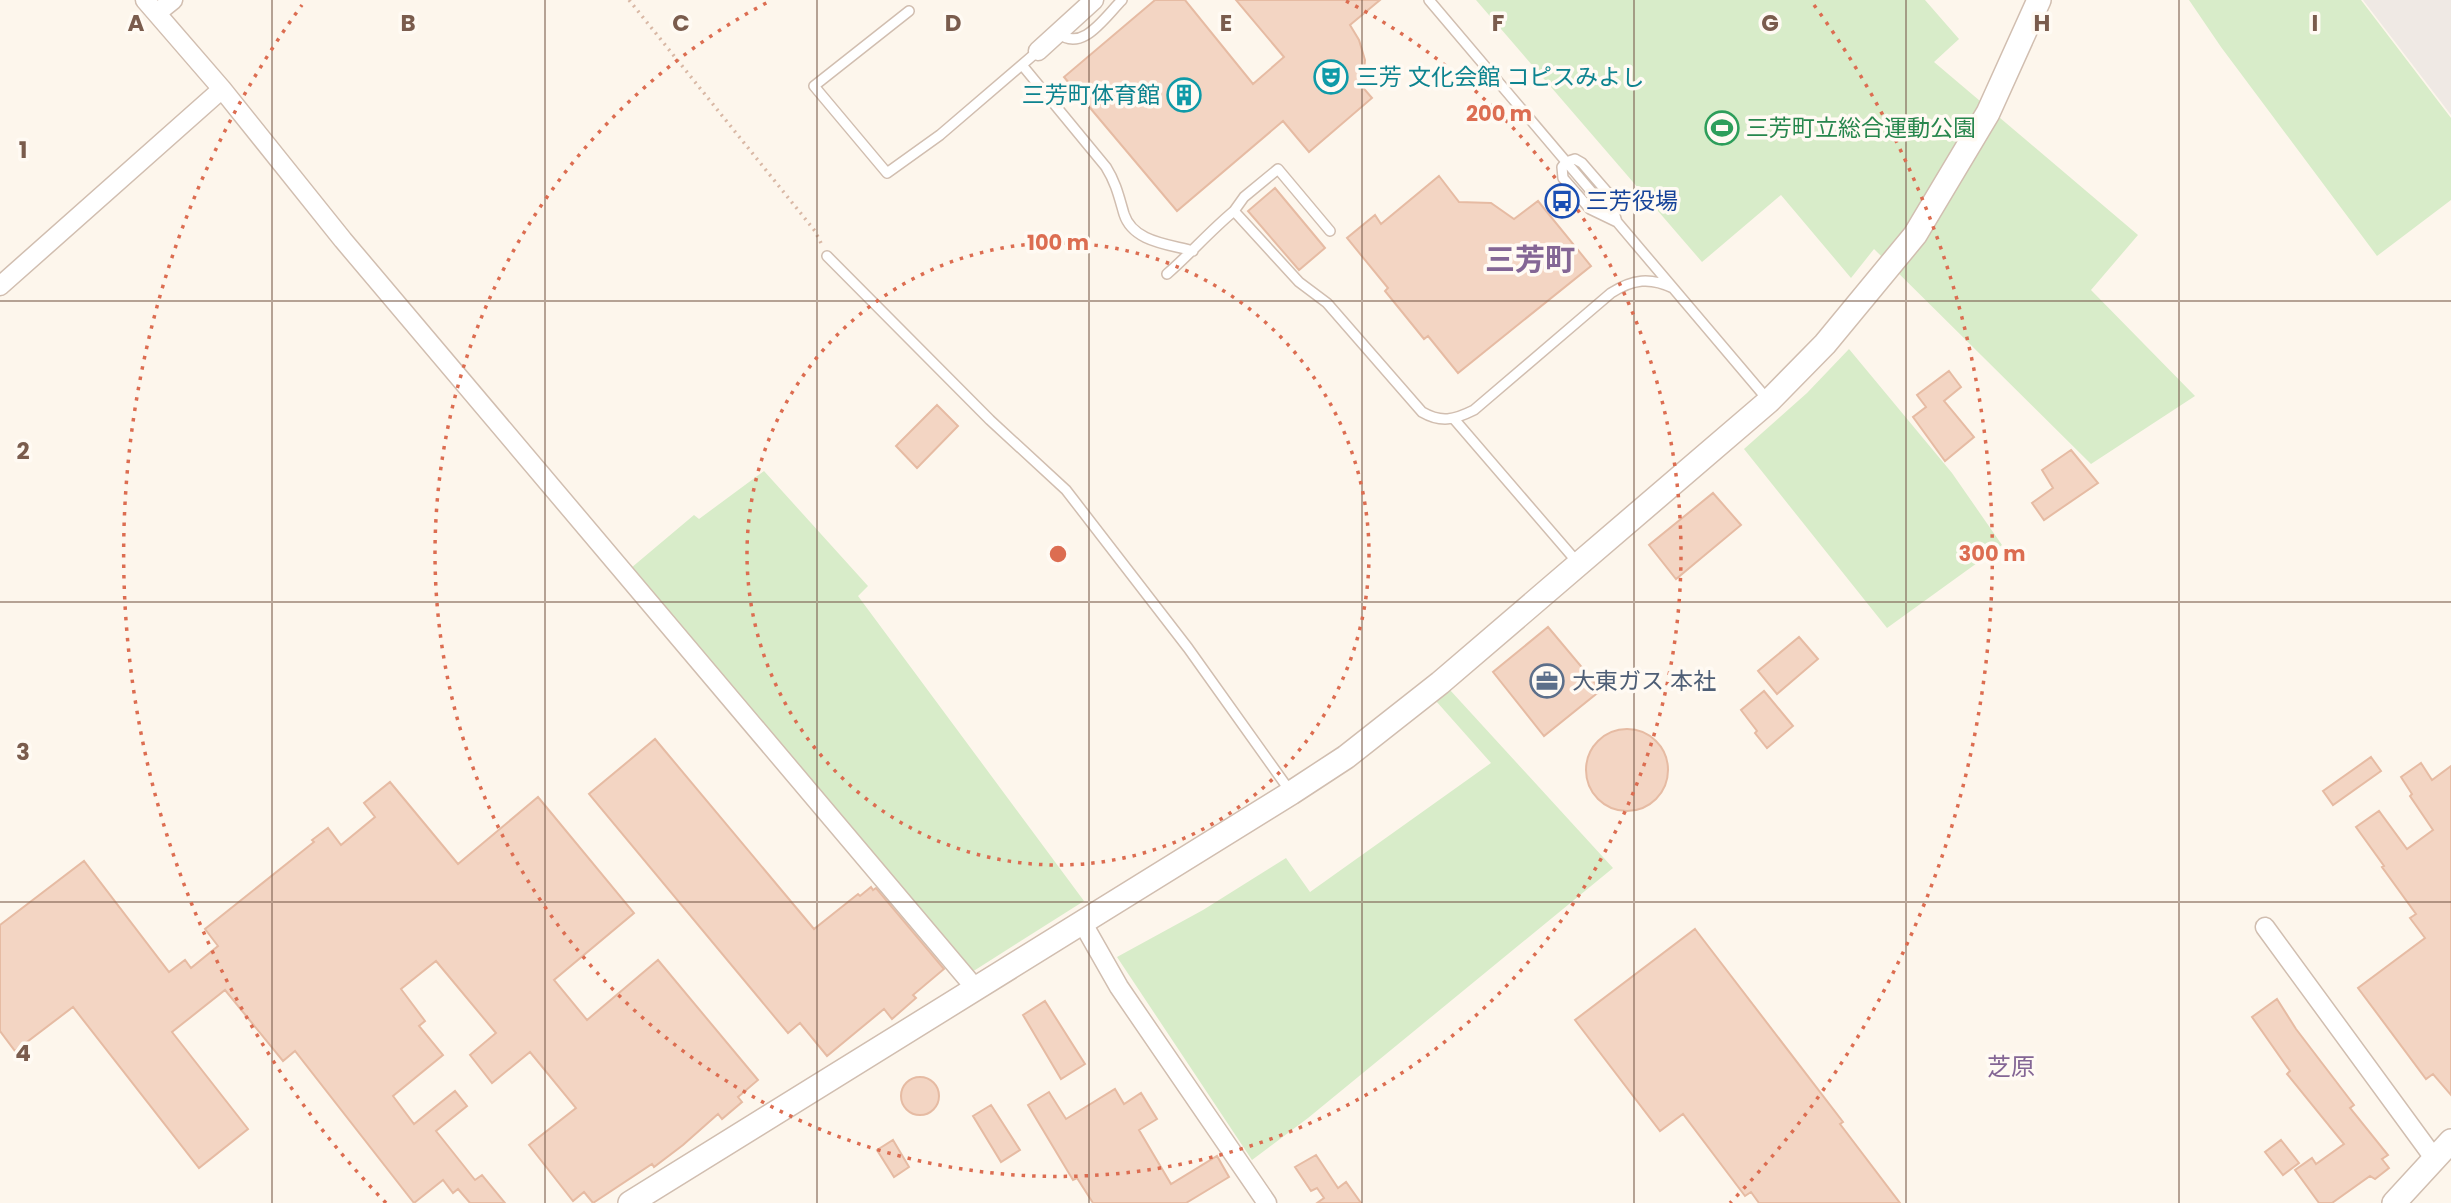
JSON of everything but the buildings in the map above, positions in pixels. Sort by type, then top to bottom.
[{"type":"street","points":[[173,0],[152,6],[352,251],[976,989]]},
{"type":"street","points":[[1038,51],[1094,0]]},
{"type":"street","points":[[631,1203],[1291,793],[1346,757],[1440,683],[1769,401],[1825,344],[1915,235],[1988,113],[2039,0]]},
{"type":"street","points":[[0,285],[222,89]]},
{"type":"street","points":[[1082,922],[1119,987],[1267,1203]]},
{"type":"street","points":[[2265,927],[2434,1158]]},
{"type":"street","points":[[2394,1203],[2451,1141]]},
{"type":"lane","points":[[1058,33],[1071,41],[1078,40],[1087,35],[1122,0]]},
{"type":"lane","points":[[1429,0],[1769,401]]},
{"type":"lane","points":[[909,11],[814,86],[887,173],[940,135],[1038,51]]},
{"type":"lane","points":[[1022,65],[1107,167],[1117,184],[1127,222],[1135,231],[1143,237],[1193,251]]},
{"type":"lane","points":[[1167,274],[1234,211],[1244,197],[1278,169],[1330,231]]},
{"type":"lane","points":[[1234,211],[1291,274],[1327,303],[1422,412],[1436,419],[1454,419],[1474,410],[1611,293],[1625,285],[1637,280],[1650,280],[1673,288]]},
{"type":"lane","points":[[827,257],[990,420],[1066,490],[1188,648],[1291,793]]},
{"type":"lane","points":[[1454,419],[1579,564]]},
{"type":"path","points":[[629,0],[815,231],[827,257]]},
{"type":"shaded area","points":[[2363,0],[2451,0],[2451,115]]},
{"type":"green space","points":[[1476,0],[1925,0],[1959,39],[1934,62],[2138,235],[2091,290],[2195,396],[2091,464],[1874,249],[1851,278],[1781,195],[1702,262]]},
{"type":"green space","points":[[2189,0],[2361,0],[2451,118],[2451,200],[2377,256]]},
{"type":"green space","points":[[1849,349],[1952,473],[2002,545],[1887,628],[1744,449],[1807,393]]},
{"type":"green space","points":[[764,471],[868,586],[858,596],[1084,901],[972,972],[631,568],[694,515],[699,519]]},
{"type":"green space","points":[[1450,690],[1613,868],[1308,1118],[1252,1160],[1117,957],[1203,910],[1286,858],[1310,892],[1491,763],[1436,701]]},
{"type":"place","name":"三芳 文化会館 コピスみよし","points":[[1331,77]]},
{"type":"place","name":"三芳町体育館","points":[[1184,95]]},
{"type":"place","name":"三芳町立総合運動公園","points":[[1722,128]]},
{"type":"place","name":"三芳役場","points":[[1562,201]]},
{"type":"place","name":"大東ガス 本社","points":[[1547,681]]},
{"type":"district","name":"三芳町","points":[[1530,259]]},
{"type":"district","name":"芝原","points":[[2011,1066]]}]
